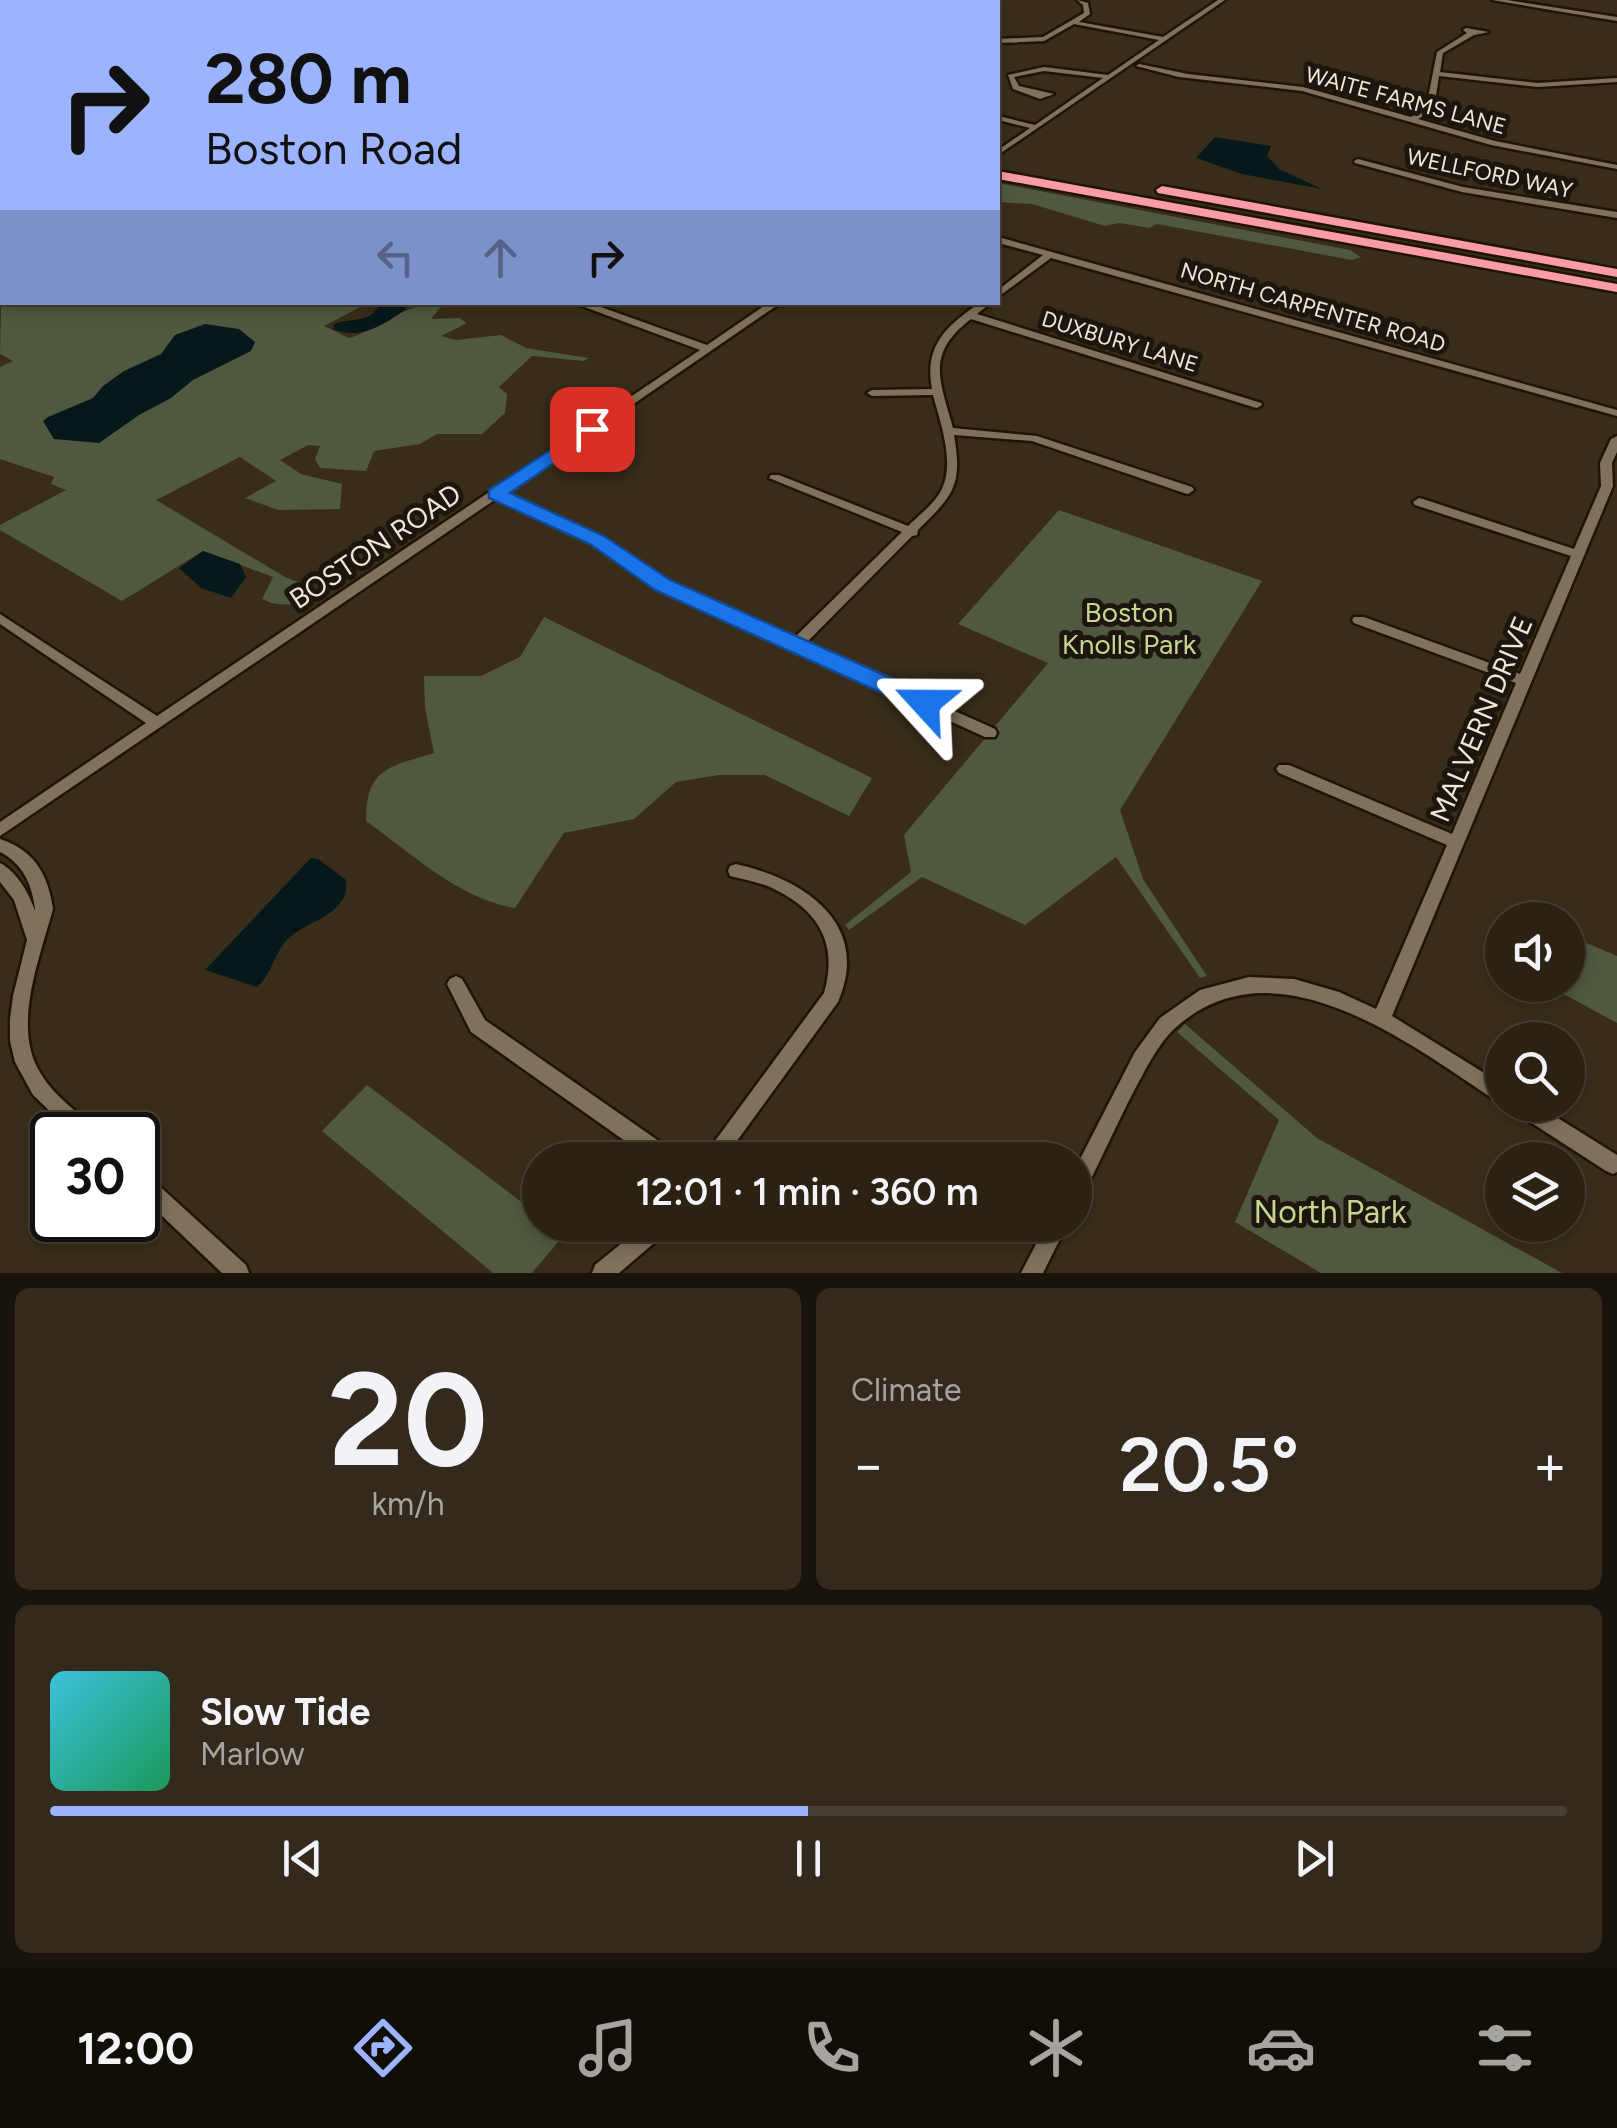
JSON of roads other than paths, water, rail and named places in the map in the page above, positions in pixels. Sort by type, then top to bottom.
[{"type":"highway","points":[[1000,155],[1617,273]]},
{"type":"highway","points":[[1000,175],[1617,288]]},
{"type":"street","points":[[1000,41],[1044,38],[1076,23],[1088,11],[1080,0]]},
{"type":"street","points":[[1000,153],[1222,0]]},
{"type":"street","points":[[1495,0],[1617,19]]},
{"type":"street","points":[[1076,23],[1163,39]]},
{"type":"street","points":[[1411,120],[1430,108],[1442,50],[1472,33]]},
{"type":"street","name":"WAITE FARMS LANE","points":[[1128,64],[1185,75],[1293,87],[1507,146],[1617,168]]},
{"type":"street","points":[[1004,73],[1075,72],[1107,78]]},
{"type":"street","points":[[1004,73],[1016,87],[1030,92]]},
{"type":"street","points":[[1436,74],[1538,85],[1617,80]]},
{"type":"street","points":[[1000,118],[1035,127]]},
{"type":"street","name":"WELLFORD WAY","points":[[1358,160],[1462,189],[1617,215]]},
{"type":"street","name":"NORTH CARPENTER ROAD","points":[[1000,241],[1617,413]]},
{"type":"street","points":[[1000,292],[1049,254]]},
{"type":"street","points":[[584,305],[708,349]]},
{"type":"street","name":"BOSTON ROAD","points":[[0,830],[773,305]]},
{"type":"street","points":[[795,644],[936,509],[952,482],[954,454],[934,370],[936,352],[948,333],[983,305]]},
{"type":"street","name":"DUXBURY LANE","points":[[970,315],[1258,404]]},
{"type":"street","points":[[872,394],[939,392]]},
{"type":"street","points":[[949,431],[993,432],[1042,440],[1188,490]]},
{"type":"street","name":"MALVERN DRIVE","points":[[1382,1017],[1607,486],[1606,463],[1617,440]]},
{"type":"street","points":[[775,478],[913,532]]},
{"type":"street","points":[[496,494],[597,540],[648,578],[990,733]]},
{"type":"street","points":[[1419,502],[1578,554]]},
{"type":"street","points":[[0,618],[157,723]]},
{"type":"street","points":[[1359,620],[1524,681]]},
{"type":"street","points":[[1284,769],[1456,842]]},
{"type":"street","points":[[0,845],[16,854],[38,878],[44,909],[18,1024],[24,1062],[35,1084],[65,1112]]},
{"type":"street","points":[[0,870],[22,897],[35,940]]},
{"type":"street","points":[[724,1142],[832,996],[842,966],[836,936],[818,914],[774,880],[736,871]]},
{"type":"street","points":[[456,984],[478,1026],[643,1142]]},
{"type":"street","points":[[1092,1158],[1154,1040],[1182,1012],[1202,1000],[1247,988],[1287,988],[1329,995],[1382,1017],[1485,1083]]},
{"type":"street","points":[[1547,1122],[1613,1164]]},
{"type":"street","points":[[160,1200],[238,1273]]},
{"type":"street","points":[[603,1273],[640,1242]]},
{"type":"street","points":[[1038,1271],[1050,1242]]},
{"type":"park label","name":"Boston Knolls Park","points":[[1129,628]]},
{"type":"park label","name":"North Park","points":[[1330,1212]]}]
